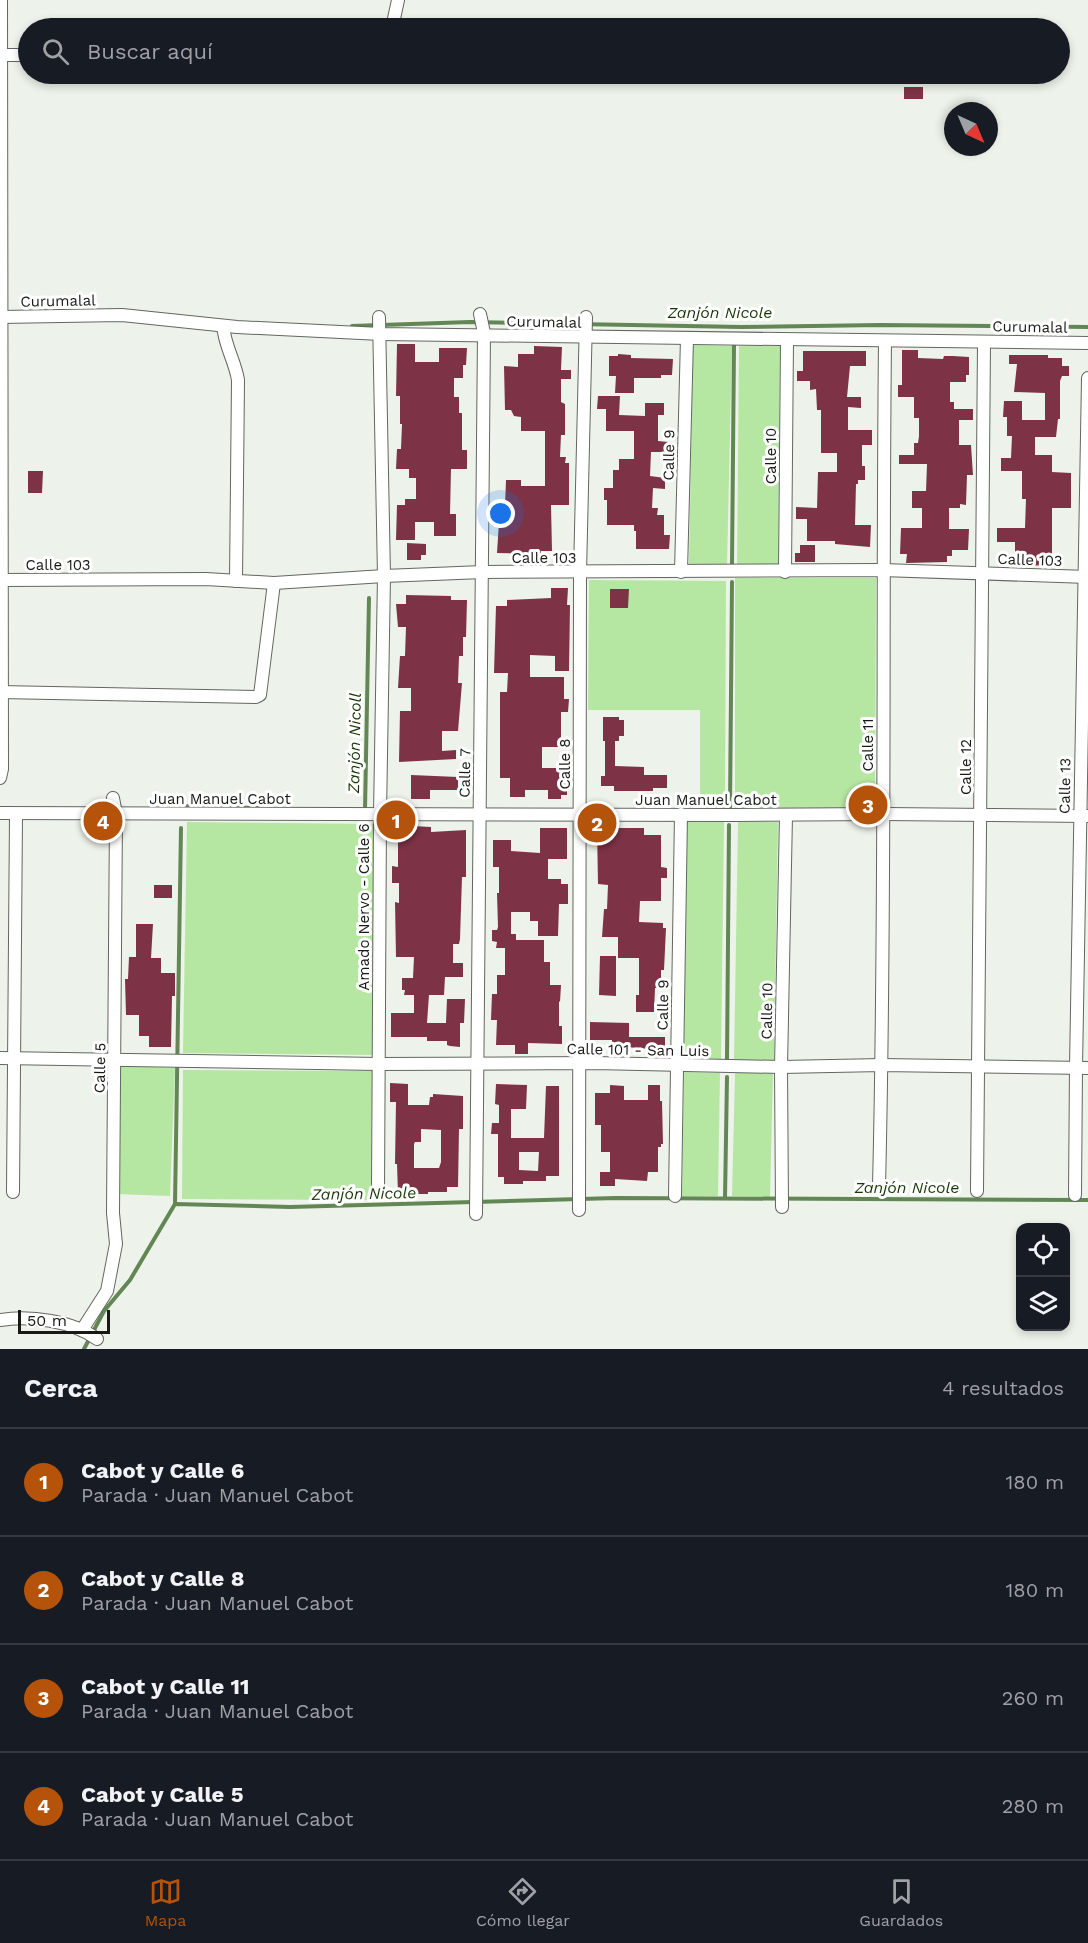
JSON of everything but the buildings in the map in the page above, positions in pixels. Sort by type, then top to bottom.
[{"type":"street","points":[[0,778],[2,769],[1,0]]},
{"type":"street","points":[[394,18],[398,0]]},
{"type":"street","points":[[0,55],[18,55]]},
{"type":"street","name":"Calle 7","points":[[476,1212],[483,572],[483,334],[480,314]]},
{"type":"street","name":"Curumalal","points":[[0,317],[122,315],[223,326],[381,334],[1088,343]]},
{"type":"street","name":"Amado Nervo - Calle 6","points":[[378,1192],[384,576],[379,317]]},
{"type":"street","name":"Calle 8","points":[[579,1210],[580,573],[586,317]]},
{"type":"street","points":[[223,326],[226,348],[238,380],[236,581]]},
{"type":"street","name":"Calle 9","points":[[681,572],[687,339]]},
{"type":"street","name":"Calle 10","points":[[785,572],[787,339]]},
{"type":"street","name":"Calle 11","points":[[879,1186],[882,1065],[882,570],[885,341]]},
{"type":"street","name":"Calle 12","points":[[977,1191],[976,1066],[981,814],[984,342]]},
{"type":"street","name":"Calle 13","points":[[1075,1195],[1082,1068],[1088,378]]},
{"type":"street","name":"Calle 103","points":[[0,580],[274,583],[483,572],[882,570],[1086,577]]},
{"type":"street","points":[[1,692],[256,697],[260,695],[274,583]]},
{"type":"street","name":"Calle 5","points":[[0,1320],[29,1319],[89,1334],[107,1292],[116,1244],[113,1213],[116,814],[113,798]]},
{"type":"street","name":"Juan Manuel Cabot","points":[[0,813],[1084,816]]},
{"type":"street","points":[[13,1192],[6,1058],[16,814]]},
{"type":"street","name":"Calle 9","points":[[675,1196],[681,814]]},
{"type":"street","name":"Calle 10","points":[[782,1207],[781,1067],[786,815]]},
{"type":"street","points":[[6,1058],[115,1059]]},
{"type":"street","name":"Calle 101 - San Luis","points":[[115,1059],[379,1064],[579,1063],[781,1067],[882,1065],[1082,1068]]},
{"type":"green space","points":[[693,345],[732,346],[727,566],[689,565]]},
{"type":"green space","points":[[739,346],[780,346],[778,565],[737,565]]},
{"type":"green space","points":[[735,578],[876,578],[875,808],[735,808]]},
{"type":"green space","points":[[589,580],[726,581],[725,808],[700,808],[700,710],[588,710]]},
{"type":"green space","points":[[687,821],[724,822],[721,1059],[684,1058]]},
{"type":"green space","points":[[187,822],[376,824],[372,1055],[183,1053]]},
{"type":"green space","points":[[738,822],[778,822],[774,1060],[734,1060]]},
{"type":"green space","points":[[120,1066],[175,1068],[170,1196],[115,1194]]},
{"type":"green space","points":[[183,1070],[372,1071],[371,1200],[182,1199]]},
{"type":"green space","points":[[684,1072],[720,1073],[718,1196],[682,1196]]},
{"type":"green space","points":[[735,1073],[773,1073],[770,1197],[732,1196]]},
{"type":"waterway","name":"Zanjón Nicole","points":[[352,326],[470,322],[741,327],[880,325],[1088,327]]},
{"type":"waterway","name":"Zanjón Nicole","points":[[732,565],[734,344]]},
{"type":"waterway","name":"Zanjón Nicole","points":[[730,808],[732,582]]},
{"type":"waterway","name":"Zanjón Nicoll","points":[[363,810],[365,810],[369,598]]},
{"type":"waterway","name":"Zanjón Nicoll","points":[[179,806],[259,808]]},
{"type":"waterway","name":"Zanjón Nicole","points":[[727,1059],[729,825]]},
{"type":"waterway","name":"Zanjón Nicoll","points":[[175,1204],[181,828]]},
{"type":"waterway","name":"Zanjón Nicole","points":[[725,1198],[727,1077]]},
{"type":"waterway","name":"Zanjón Nicole","points":[[84,1349],[104,1311],[130,1280],[175,1204],[290,1207],[616,1198],[1088,1200]]},
{"type":"place","name":"Cabot y Calle 11","points":[[868,805]]},
{"type":"place","name":"Cabot y Calle 6","points":[[396,820]]},
{"type":"place","name":"Cabot y Calle 5","points":[[103,821]]},
{"type":"place","name":"Cabot y Calle 8","points":[[597,823]]}]
